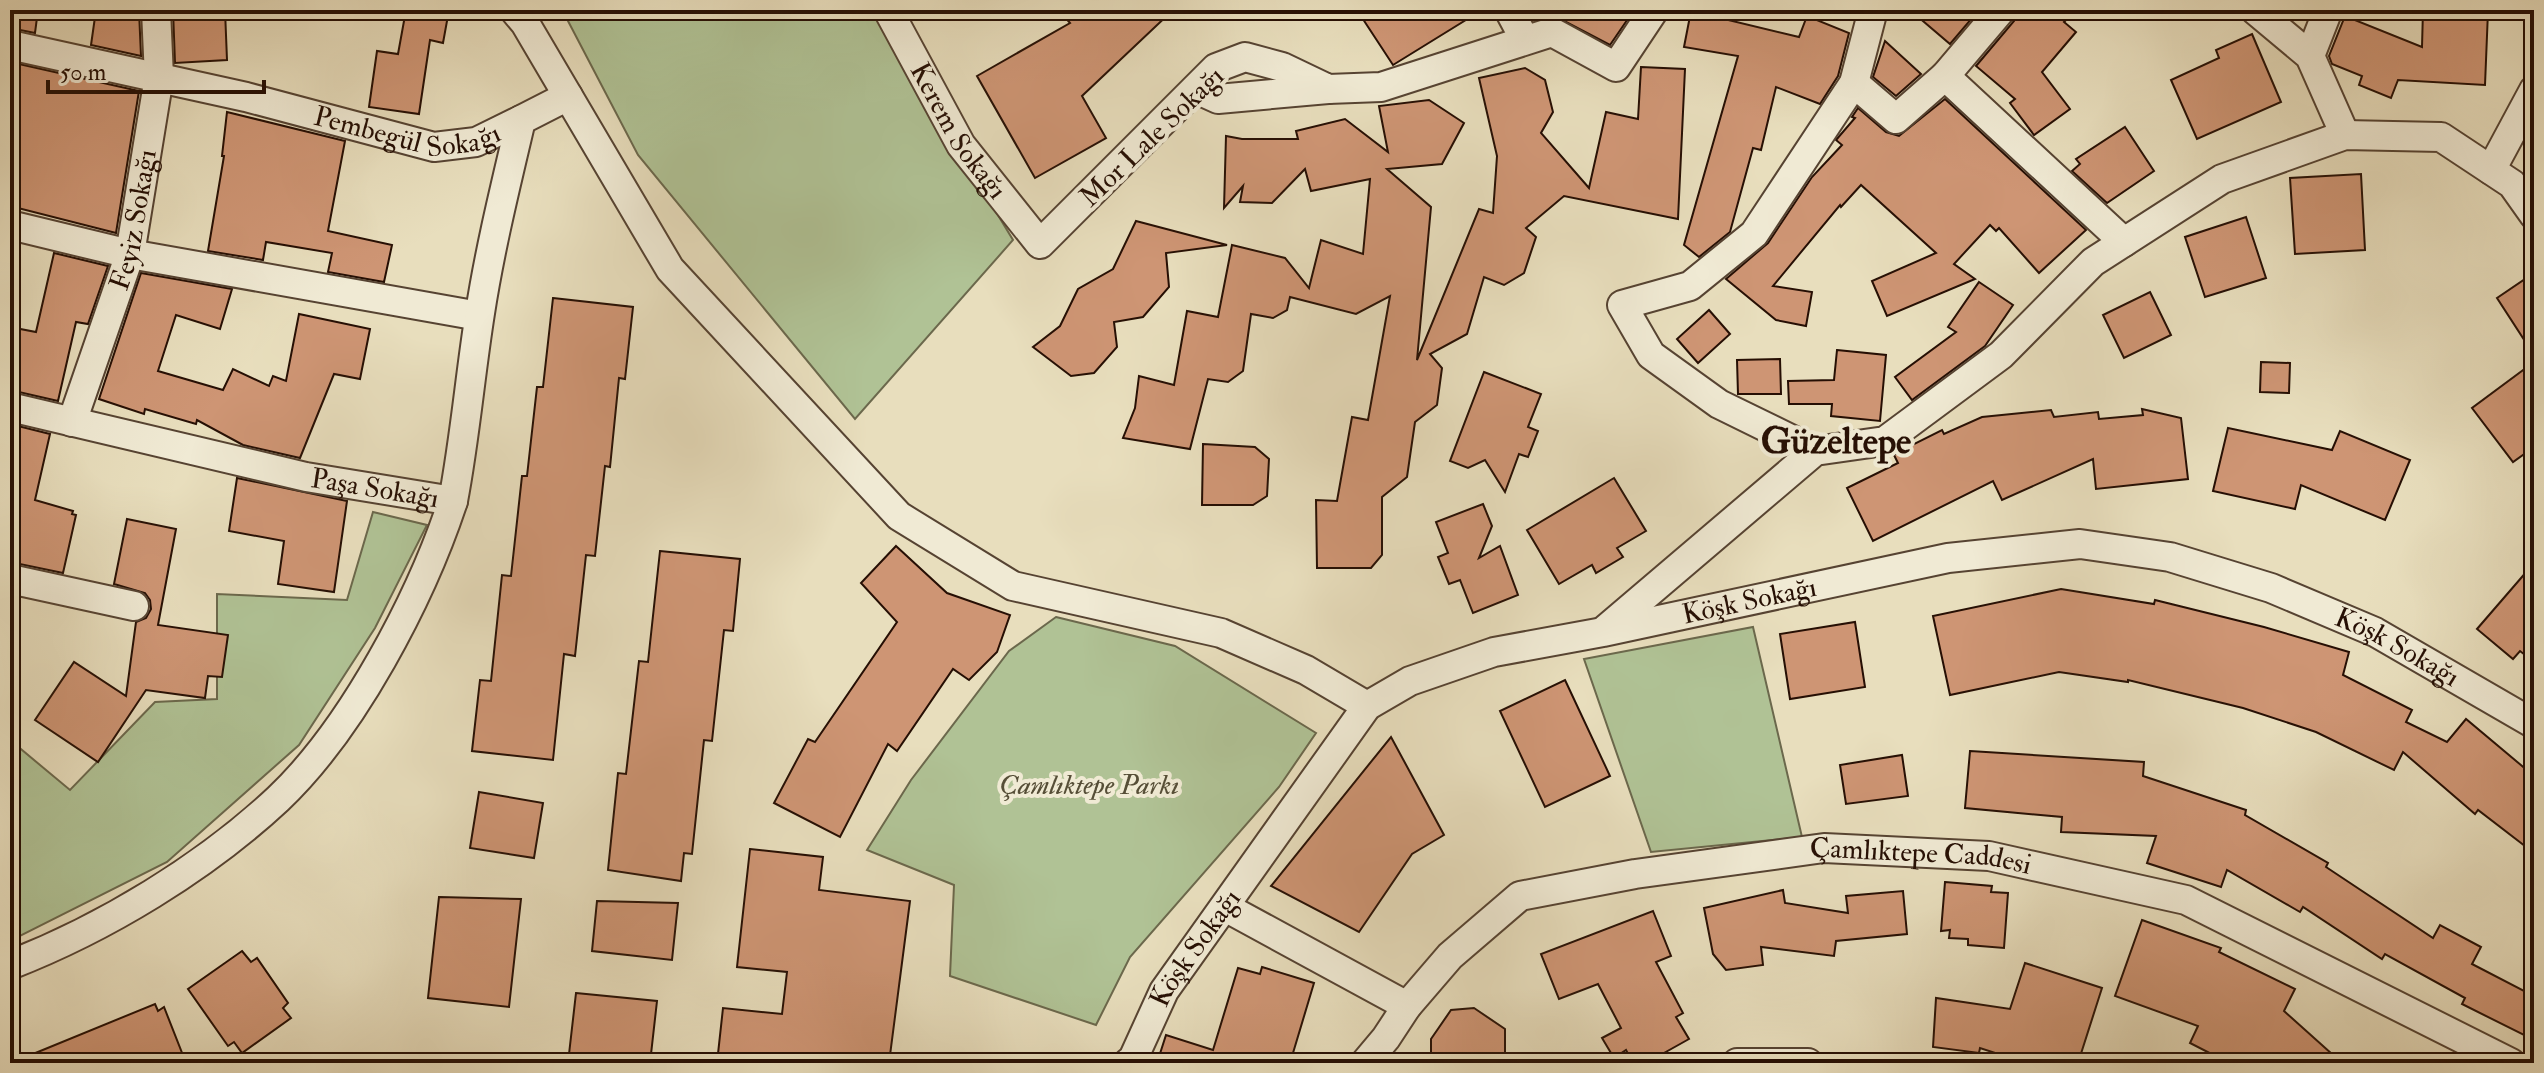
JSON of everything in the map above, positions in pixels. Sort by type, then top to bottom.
[{"type":"street","name":"Feyiz Sokağı","points":[[72,422],[130,254],[159,77],[156,10]]},
{"type":"street","points":[[514,10],[525,23],[670,269],[899,516],[1013,586],[1221,633],[1306,670],[1367,706]]},
{"type":"street","name":"Kerem Sokağı","points":[[888,10],[961,145],[1040,244]]},
{"type":"street","points":[[1509,10],[1525,40]]},
{"type":"street","name":"Mor Lale Sokağı","points":[[1040,244],[1216,68],[1245,57],[1282,67],[1328,89],[1381,87],[1552,32],[1616,67],[1654,10]]},
{"type":"street","points":[[1815,451],[1719,404],[1651,355],[1622,305],[1690,286],[1754,234],[1854,83],[1873,10]]},
{"type":"street","points":[[1854,83],[1896,119],[1945,76],[2001,10]]},
{"type":"street","points":[[2255,10],[2310,56],[2345,135]]},
{"type":"street","points":[[2310,56],[2328,10]]},
{"type":"street","name":"Pembegül Sokağı","points":[[10,45],[246,97],[434,147],[476,142],[521,120]]},
{"type":"street","points":[[1945,76],[2124,242]]},
{"type":"street","points":[[1196,89],[1218,99],[1328,89]]},
{"type":"street","points":[[2491,170],[2534,90]]},
{"type":"street","points":[[521,120],[568,96]]},
{"type":"street","name":"Paşa Sokağı","points":[[10,407],[306,477],[453,501],[466,433],[479,316],[489,259],[521,120]]},
{"type":"street","points":[[1603,632],[1815,451],[1885,441],[2001,355],[2093,262],[2222,179],[2345,135],[2441,137],[2512,184],[2534,215]]},
{"type":"street","points":[[10,225],[130,254],[479,316]]},
{"type":"street","points":[[10,965],[88,930],[174,879],[236,836],[281,796],[325,746],[357,699],[403,619],[431,562],[453,501]]},
{"type":"street","name":"Köşk Sokağı","points":[[1128,1063],[1133,1059],[1164,991],[1367,706],[1410,681],[1494,652],[1603,632],[1948,558],[2080,544],[2170,557],[2271,588],[2375,632],[2534,724]]},
{"type":"street","points":[[10,579],[134,606]]},
{"type":"street","name":"Çamlıktepe Caddesi","points":[[1365,1063],[1407,1006],[1450,956],[1520,896],[1635,874],[1824,848],[1989,856],[2186,900],[2511,1063]]},
{"type":"street","points":[[1225,907],[1407,1006]]},
{"type":"street","points":[[1737,1063],[1808,1063]]},
{"type":"green space","points":[[574,10],[874,10],[1013,240],[855,419],[638,155],[568,21]]},
{"type":"green space","points":[[373,512],[427,525],[375,628],[299,745],[167,862],[10,941],[10,740],[70,790],[155,702],[217,699],[217,594],[347,600]]},
{"type":"green space","name":"Çamlıktepe Parkı","points":[[1056,617],[1175,646],[1316,733],[1279,787],[1130,957],[1096,1025],[950,976],[954,885],[867,850],[911,780],[1009,651]]},
{"type":"green space","points":[[1753,627],[1802,837],[1651,852],[1584,659]]},
{"type":"building","points":[[10,10],[38,10],[35,33],[10,28]]},
{"type":"building","points":[[96,10],[139,11],[141,56],[91,45]]},
{"type":"building","points":[[173,10],[225,10],[227,60],[175,63]]},
{"type":"building","points":[[406,10],[449,10],[443,43],[430,40],[419,114],[369,107],[377,51],[398,54]]},
{"type":"building","points":[[1059,10],[1173,10],[1082,96],[1106,138],[1035,178],[977,76],[1070,23]]},
{"type":"building","points":[[1357,10],[1482,10],[1393,65]]},
{"type":"building","points":[[1543,10],[1634,10],[1610,45]]},
{"type":"building","points":[[1910,10],[1979,10],[1950,44]]},
{"type":"building","points":[[2018,10],[2076,10],[2064,22],[2076,32],[2042,72],[2070,109],[2034,135],[2010,103],[2015,99],[1976,66],[2014,21]]},
{"type":"building","points":[[2423,10],[2488,11],[2485,85],[2398,80],[2391,98],[2359,85],[2362,76],[2332,64],[2329,56],[2345,16],[2422,47]]},
{"type":"building","points":[[1691,11],[1799,37],[1807,16],[1849,33],[1838,76],[1820,104],[1776,87],[1761,150],[1753,148],[1730,232],[1699,257],[1684,245],[1738,56],[1684,47]]},
{"type":"building","points":[[2252,34],[2281,102],[2197,139],[2171,80],[2219,58],[2216,50]]},
{"type":"building","points":[[1885,41],[1921,74],[1896,96],[1873,77]]},
{"type":"building","points":[[19,64],[139,91],[116,233],[10,206],[10,105]]},
{"type":"building","points":[[1641,67],[1685,69],[1678,219],[1564,196],[1526,228],[1536,237],[1524,273],[1504,285],[1484,277],[1467,334],[1430,354],[1442,368],[1437,405],[1415,422],[1407,477],[1382,497],[1382,555],[1371,568],[1317,568],[1316,500],[1337,501],[1352,417],[1368,420],[1390,296],[1356,314],[1290,297],[1287,310],[1273,318],[1251,314],[1243,371],[1228,382],[1208,379],[1190,449],[1123,438],[1135,408],[1139,376],[1174,385],[1187,311],[1218,317],[1232,245],[1285,258],[1309,288],[1321,240],[1363,254],[1370,179],[1311,191],[1305,169],[1272,203],[1240,202],[1243,186],[1224,208],[1226,136],[1298,139],[1296,131],[1345,119],[1388,152],[1379,106],[1429,100],[1464,123],[1442,164],[1387,169],[1431,207],[1417,360],[1479,209],[1493,213],[1497,156],[1479,78],[1525,68],[1545,80],[1553,112],[1541,133],[1589,188],[1606,112],[1638,119]]},
{"type":"building","points":[[1945,99],[2086,230],[2039,273],[1999,228],[1996,231],[1990,225],[1954,264],[1975,279],[1887,316],[1872,281],[1936,253],[1861,185],[1840,205],[1773,286],[1812,292],[1806,326],[1776,320],[1726,279],[1768,243],[1812,177],[1842,145],[1836,140],[1855,118],[1852,117],[1858,108],[1886,132],[1899,136]]},
{"type":"building","points":[[227,112],[345,141],[328,231],[392,245],[384,282],[328,272],[332,253],[266,242],[263,260],[208,251],[224,156]]},
{"type":"building","points":[[2125,127],[2154,171],[2107,203],[2072,171],[2080,164],[2076,159]]},
{"type":"building","points":[[2361,174],[2365,250],[2295,254],[2290,178]]},
{"type":"building","points":[[2246,217],[2266,278],[2205,297],[2185,237]]},
{"type":"building","points":[[1136,221],[1227,245],[1166,253],[1169,287],[1143,317],[1114,322],[1117,347],[1094,373],[1071,376],[1033,347],[1060,326],[1078,289],[1113,269]]},
{"type":"building","points":[[54,253],[108,266],[88,324],[76,322],[58,401],[10,390],[10,327],[36,332]]},
{"type":"building","points":[[141,273],[232,289],[220,329],[176,315],[158,371],[223,390],[233,369],[269,386],[273,376],[286,381],[299,314],[370,329],[360,379],[334,374],[300,458],[243,445],[197,420],[196,424],[145,409],[144,414],[99,399]]},
{"type":"building","points":[[2534,273],[2534,355],[2497,298]]},
{"type":"building","points":[[1979,282],[2013,305],[1985,346],[1912,400],[1895,377],[1956,332],[1948,327]]},
{"type":"building","points":[[2150,292],[2171,335],[2124,358],[2103,315]]},
{"type":"building","points":[[553,298],[633,307],[625,379],[619,378],[610,467],[605,466],[595,556],[586,555],[575,656],[564,654],[553,760],[472,751],[480,680],[491,681],[502,575],[511,576],[522,476],[527,476],[537,387],[543,387]]},
{"type":"building","points":[[1709,310],[1730,334],[1698,363],[1677,339]]},
{"type":"building","points":[[1837,350],[1886,355],[1880,421],[1831,416],[1832,404],[1789,404],[1788,381],[1834,380]]},
{"type":"building","points":[[1780,359],[1781,394],[1738,394],[1737,360]]},
{"type":"building","points":[[2261,362],[2290,363],[2289,393],[2260,392]]},
{"type":"building","points":[[2534,362],[2534,447],[2513,462],[2472,408]]},
{"type":"building","points":[[1484,372],[1541,394],[1528,427],[1538,431],[1528,457],[1519,454],[1505,492],[1485,460],[1468,468],[1450,461]]},
{"type":"building","points":[[2142,409],[2181,418],[2188,479],[2096,489],[2093,459],[2002,500],[1993,481],[1873,541],[1847,488],[1898,463],[1894,455],[1902,450],[1942,430],[1944,434],[1982,417],[2051,410],[2054,417],[2098,412],[2099,419],[2143,415]]},
{"type":"building","points":[[10,424],[50,434],[35,500],[73,511],[72,514],[76,515],[63,573],[10,562]]},
{"type":"building","points":[[2228,428],[2332,450],[2340,431],[2410,460],[2385,520],[2301,485],[2295,509],[2213,491]]},
{"type":"building","points":[[1203,444],[1255,447],[1269,459],[1267,496],[1253,505],[1202,505]]},
{"type":"building","points":[[237,478],[347,501],[334,592],[278,584],[284,541],[229,531]]},
{"type":"building","points":[[1614,478],[1646,531],[1617,548],[1623,557],[1596,573],[1592,565],[1559,584],[1527,530]]},
{"type":"building","points":[[1483,504],[1492,526],[1479,558],[1500,546],[1518,595],[1473,613],[1460,580],[1449,584],[1438,557],[1448,553],[1436,522]]},
{"type":"building","points":[[127,519],[176,529],[158,625],[228,635],[222,677],[208,676],[205,698],[146,690],[98,762],[35,720],[74,662],[126,696],[136,622],[146,618],[151,609],[145,593],[114,584]]},
{"type":"building","points":[[896,546],[947,593],[1010,615],[997,652],[969,680],[953,669],[897,751],[888,744],[840,837],[774,803],[808,739],[815,742],[897,622],[861,583]]},
{"type":"building","points":[[660,551],[740,559],[733,631],[724,630],[712,741],[704,740],[692,854],[684,853],[681,881],[608,870],[618,773],[626,774],[639,661],[648,662]]},
{"type":"building","points":[[2534,563],[2534,662],[2520,651],[2513,659],[2477,629]]},
{"type":"building","points":[[2061,589],[2154,604],[2155,600],[2349,652],[2343,675],[2412,710],[2406,722],[2447,742],[2466,719],[2534,776],[2534,853],[2478,810],[2475,814],[2403,752],[2394,770],[2316,732],[2243,708],[2128,680],[2059,672],[1950,695],[1933,616]]},
{"type":"building","points":[[1855,622],[1865,687],[1790,699],[1780,634]]},
{"type":"building","points":[[1565,680],[1610,776],[1545,807],[1500,711]]},
{"type":"building","points":[[1391,737],[1444,835],[1412,854],[1359,932],[1271,886]]},
{"type":"building","points":[[1970,751],[2144,762],[2143,776],[2246,810],[2245,815],[2328,863],[2326,867],[2433,938],[2440,925],[2481,947],[2472,964],[2534,996],[2534,1040],[2462,1004],[2465,998],[2385,954],[2382,959],[2303,907],[2300,912],[2227,870],[2221,887],[2147,863],[2156,836],[2061,832],[2062,817],[1965,808]]},
{"type":"building","points":[[1902,755],[1908,796],[1846,804],[1840,765]]},
{"type":"building","points":[[479,792],[543,803],[534,858],[470,848]]},
{"type":"building","points":[[750,849],[823,857],[819,890],[910,901],[889,1063],[717,1063],[723,1008],[782,1014],[787,972],[737,967]]},
{"type":"building","points":[[1945,882],[1992,886],[1991,892],[2008,893],[2004,948],[1968,945],[1968,939],[1949,938],[1950,930],[1941,931]]},
{"type":"building","points":[[1783,890],[1785,903],[1848,913],[1846,896],[1903,891],[1907,934],[1836,941],[1834,956],[1761,947],[1763,965],[1726,970],[1713,954],[1704,908]]},
{"type":"building","points":[[439,897],[521,899],[509,1007],[428,998]]},
{"type":"building","points":[[597,901],[678,903],[672,960],[592,951]]},
{"type":"building","points":[[1653,911],[1671,956],[1656,962],[1683,1013],[1676,1017],[1689,1039],[1646,1063],[1633,1063],[1626,1050],[1614,1058],[1602,1038],[1621,1028],[1598,984],[1559,999],[1541,954]]},
{"type":"building","points":[[2142,920],[2221,948],[2219,952],[2295,989],[2284,1011],[2342,1063],[2229,1063],[2190,1043],[2198,1026],[2115,996]]},
{"type":"building","points":[[242,951],[251,962],[257,958],[288,1003],[283,1008],[291,1018],[242,1053],[234,1042],[228,1046],[188,989]]},
{"type":"building","points":[[2025,963],[2102,988],[2078,1063],[2026,1063],[1980,1048],[1979,1053],[1933,1047],[1936,998],[2010,1009]]},
{"type":"building","points":[[1262,967],[1314,983],[1290,1063],[1157,1063],[1166,1035],[1213,1050],[1238,968],[1260,974]]},
{"type":"building","points":[[576,993],[657,1001],[650,1063],[568,1063]]},
{"type":"building","points":[[155,1004],[158,1011],[164,1007],[186,1063],[11,1063]]},
{"type":"building","points":[[1474,1008],[1505,1029],[1505,1063],[1431,1063],[1431,1039],[1451,1010]]},
{"type":"district","name":"Güzeltepe","points":[[1836,441]]}]
